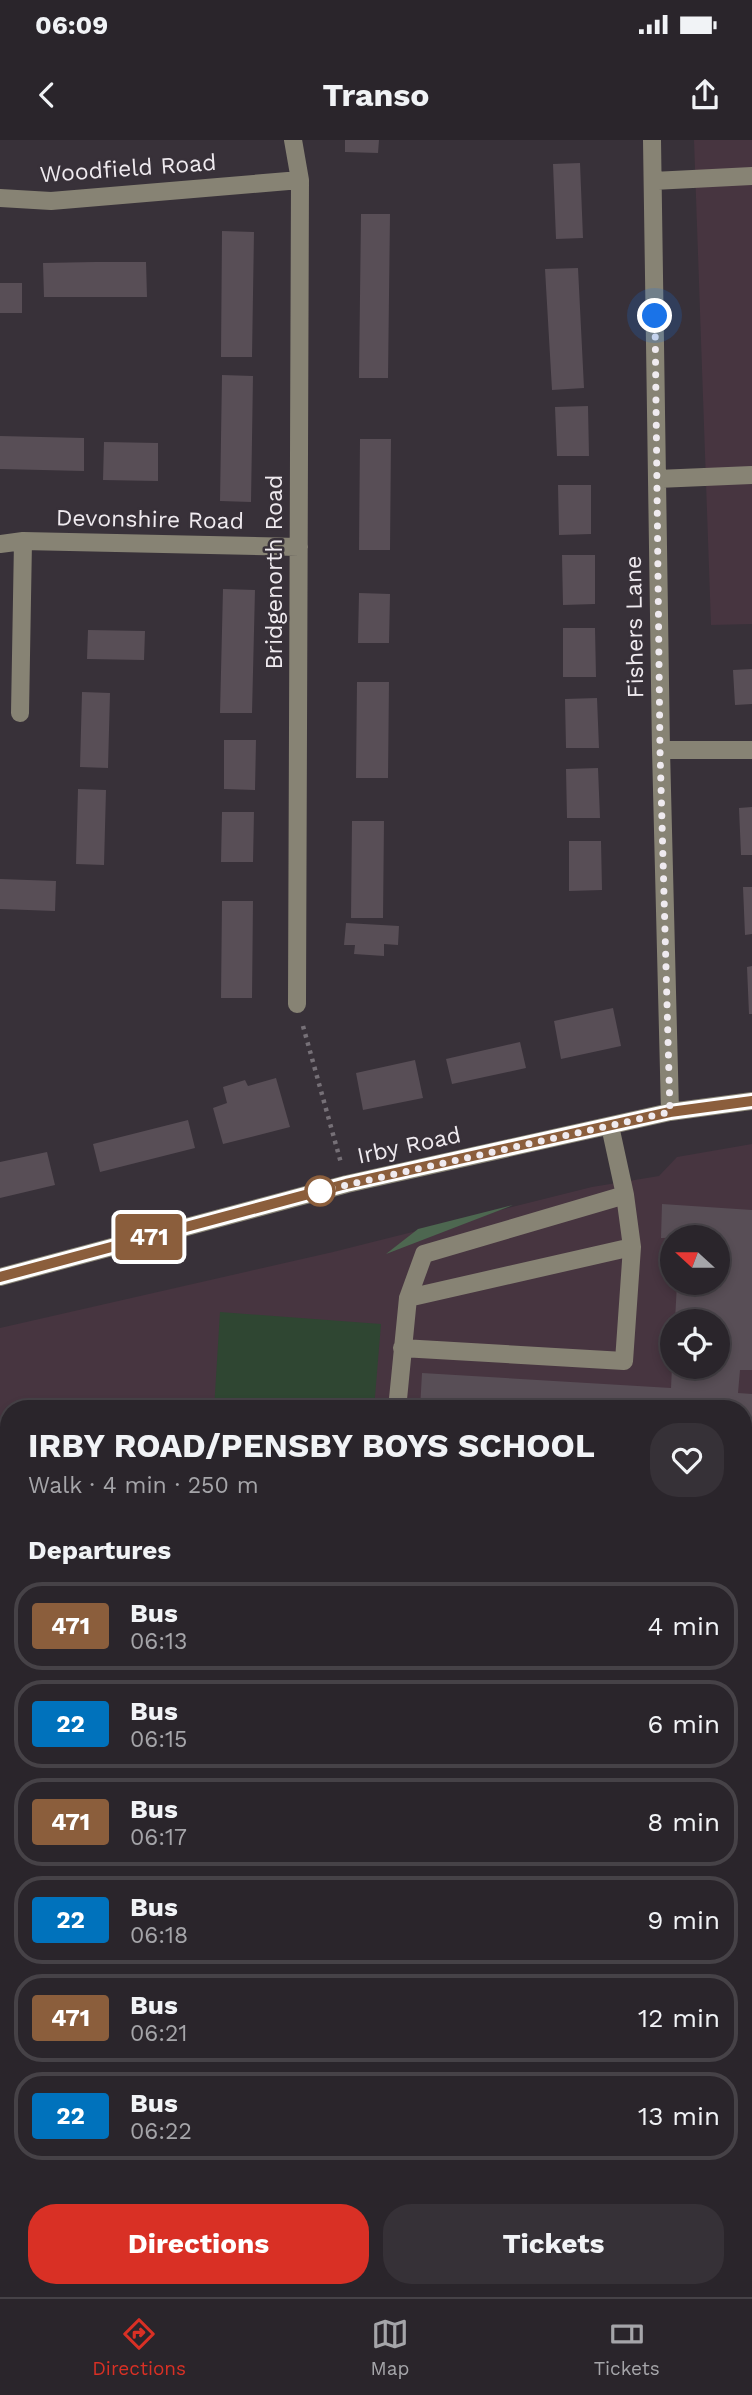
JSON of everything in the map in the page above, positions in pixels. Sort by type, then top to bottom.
[{"type":"street","name":"Bridgenorth Road","points":[[293,140],[300,180],[297,1004]]},
{"type":"street","name":"Fishers Lane","points":[[652,140],[660,750],[670,1112]]},
{"type":"street","points":[[653,181],[752,176]]},
{"type":"street","name":"Woodfield Road","points":[[0,198],[51,201],[300,180]]},
{"type":"street","points":[[657,479],[752,475]]},
{"type":"street","points":[[20,713],[23,541]]},
{"type":"street","name":"Devonshire Road","points":[[0,544],[23,541],[299,547]]},
{"type":"street","points":[[660,750],[752,750]]},
{"type":"street","name":"Irby Road","points":[[0,1278],[346,1184],[670,1112],[752,1101]]},
{"type":"street","points":[[402,1348],[624,1361],[632,1247],[625,1195],[610,1126]]},
{"type":"street","points":[[398,1400],[408,1298],[424,1254],[625,1195]]},
{"type":"street","points":[[408,1298],[632,1247]]},
{"type":"path","points":[[297,1004],[346,1184]]},
{"type":"shaded area","points":[[694,140],[752,140],[752,624],[711,625]]},
{"type":"shaded area","points":[[752,1144],[752,1400],[0,1400],[0,1328],[333,1252],[592,1187],[659,1176],[677,1157]]},
{"type":"green space","points":[[513,1205],[386,1254],[418,1229]]},
{"type":"green space","points":[[220,1312],[381,1324],[375,1400],[215,1400]]},
{"type":"building","points":[[345,140],[379,140],[378,153],[345,152]]},
{"type":"building","points":[[580,163],[583,238],[556,239],[553,164]]},
{"type":"building","points":[[361,214],[390,214],[388,378],[359,378]]},
{"type":"building","points":[[222,231],[254,232],[252,357],[221,357]]},
{"type":"building","points":[[146,262],[147,297],[44,297],[43,263]]},
{"type":"building","points":[[578,268],[584,388],[552,390],[545,269]]},
{"type":"building","points":[[0,283],[22,283],[22,313],[0,313]]},
{"type":"building","points":[[222,375],[253,376],[251,502],[220,501]]},
{"type":"building","points":[[588,406],[589,456],[557,456],[555,407]]},
{"type":"building","points":[[0,436],[84,438],[84,471],[0,469]]},
{"type":"building","points":[[360,439],[391,439],[390,550],[359,550]]},
{"type":"building","points":[[104,442],[158,443],[158,481],[103,480]]},
{"type":"building","points":[[558,485],[591,485],[591,534],[559,535]]},
{"type":"building","points":[[562,555],[595,555],[595,604],[563,605]]},
{"type":"building","points":[[223,589],[255,590],[252,713],[220,713]]},
{"type":"building","points":[[359,593],[390,594],[389,643],[358,643]]},
{"type":"building","points":[[563,628],[595,628],[596,677],[563,677]]},
{"type":"building","points":[[88,630],[145,631],[144,660],[87,659]]},
{"type":"building","points":[[752,669],[752,704],[735,705],[733,670]]},
{"type":"building","points":[[357,682],[389,682],[388,778],[356,778]]},
{"type":"building","points":[[82,692],[110,693],[108,768],[80,767]]},
{"type":"building","points":[[597,698],[599,748],[566,748],[565,699]]},
{"type":"building","points":[[224,740],[256,740],[255,790],[224,789]]},
{"type":"building","points":[[598,768],[600,818],[567,818],[566,769]]},
{"type":"building","points":[[78,789],[106,790],[104,865],[76,864]]},
{"type":"building","points":[[752,807],[752,855],[741,855],[739,808]]},
{"type":"building","points":[[222,812],[254,812],[253,862],[221,862]]},
{"type":"building","points":[[352,821],[384,821],[383,918],[351,918]]},
{"type":"building","points":[[569,841],[601,841],[602,890],[569,891]]},
{"type":"building","points":[[0,879],[56,881],[55,911],[0,909]]},
{"type":"building","points":[[743,887],[752,887],[752,934],[745,935]]},
{"type":"building","points":[[222,901],[253,901],[252,998],[221,998]]},
{"type":"building","points":[[346,923],[399,926],[398,945],[384,944],[384,956],[354,954],[355,945],[344,945]]},
{"type":"building","points":[[752,966],[752,1014],[749,1014],[747,967]]},
{"type":"building","points":[[613,1008],[621,1046],[561,1059],[554,1021]]},
{"type":"building","points":[[520,1042],[526,1068],[452,1084],[446,1059]]},
{"type":"building","points":[[415,1060],[423,1098],[363,1110],[356,1073]]},
{"type":"building","points":[[276,1078],[290,1127],[223,1144],[213,1108],[227,1103],[223,1087],[245,1080],[248,1086]]},
{"type":"building","points":[[188,1120],[195,1148],[100,1172],[93,1144]]},
{"type":"building","points":[[47,1152],[55,1185],[0,1198],[0,1162]]},
{"type":"building","points":[[662,1204],[752,1210],[752,1370],[740,1370],[738,1393],[752,1394],[752,1400],[420,1400],[422,1373],[671,1388],[671,1379],[730,1379],[730,1309],[676,1309],[676,1295],[730,1295],[730,1225],[661,1225]]},
{"type":"bus line","name":"471","points":[[0,1277],[346,1184],[670,1112],[752,1101]]},
{"type":"route","points":[[320,1191],[670,1112],[660,750],[655,316]]}]
